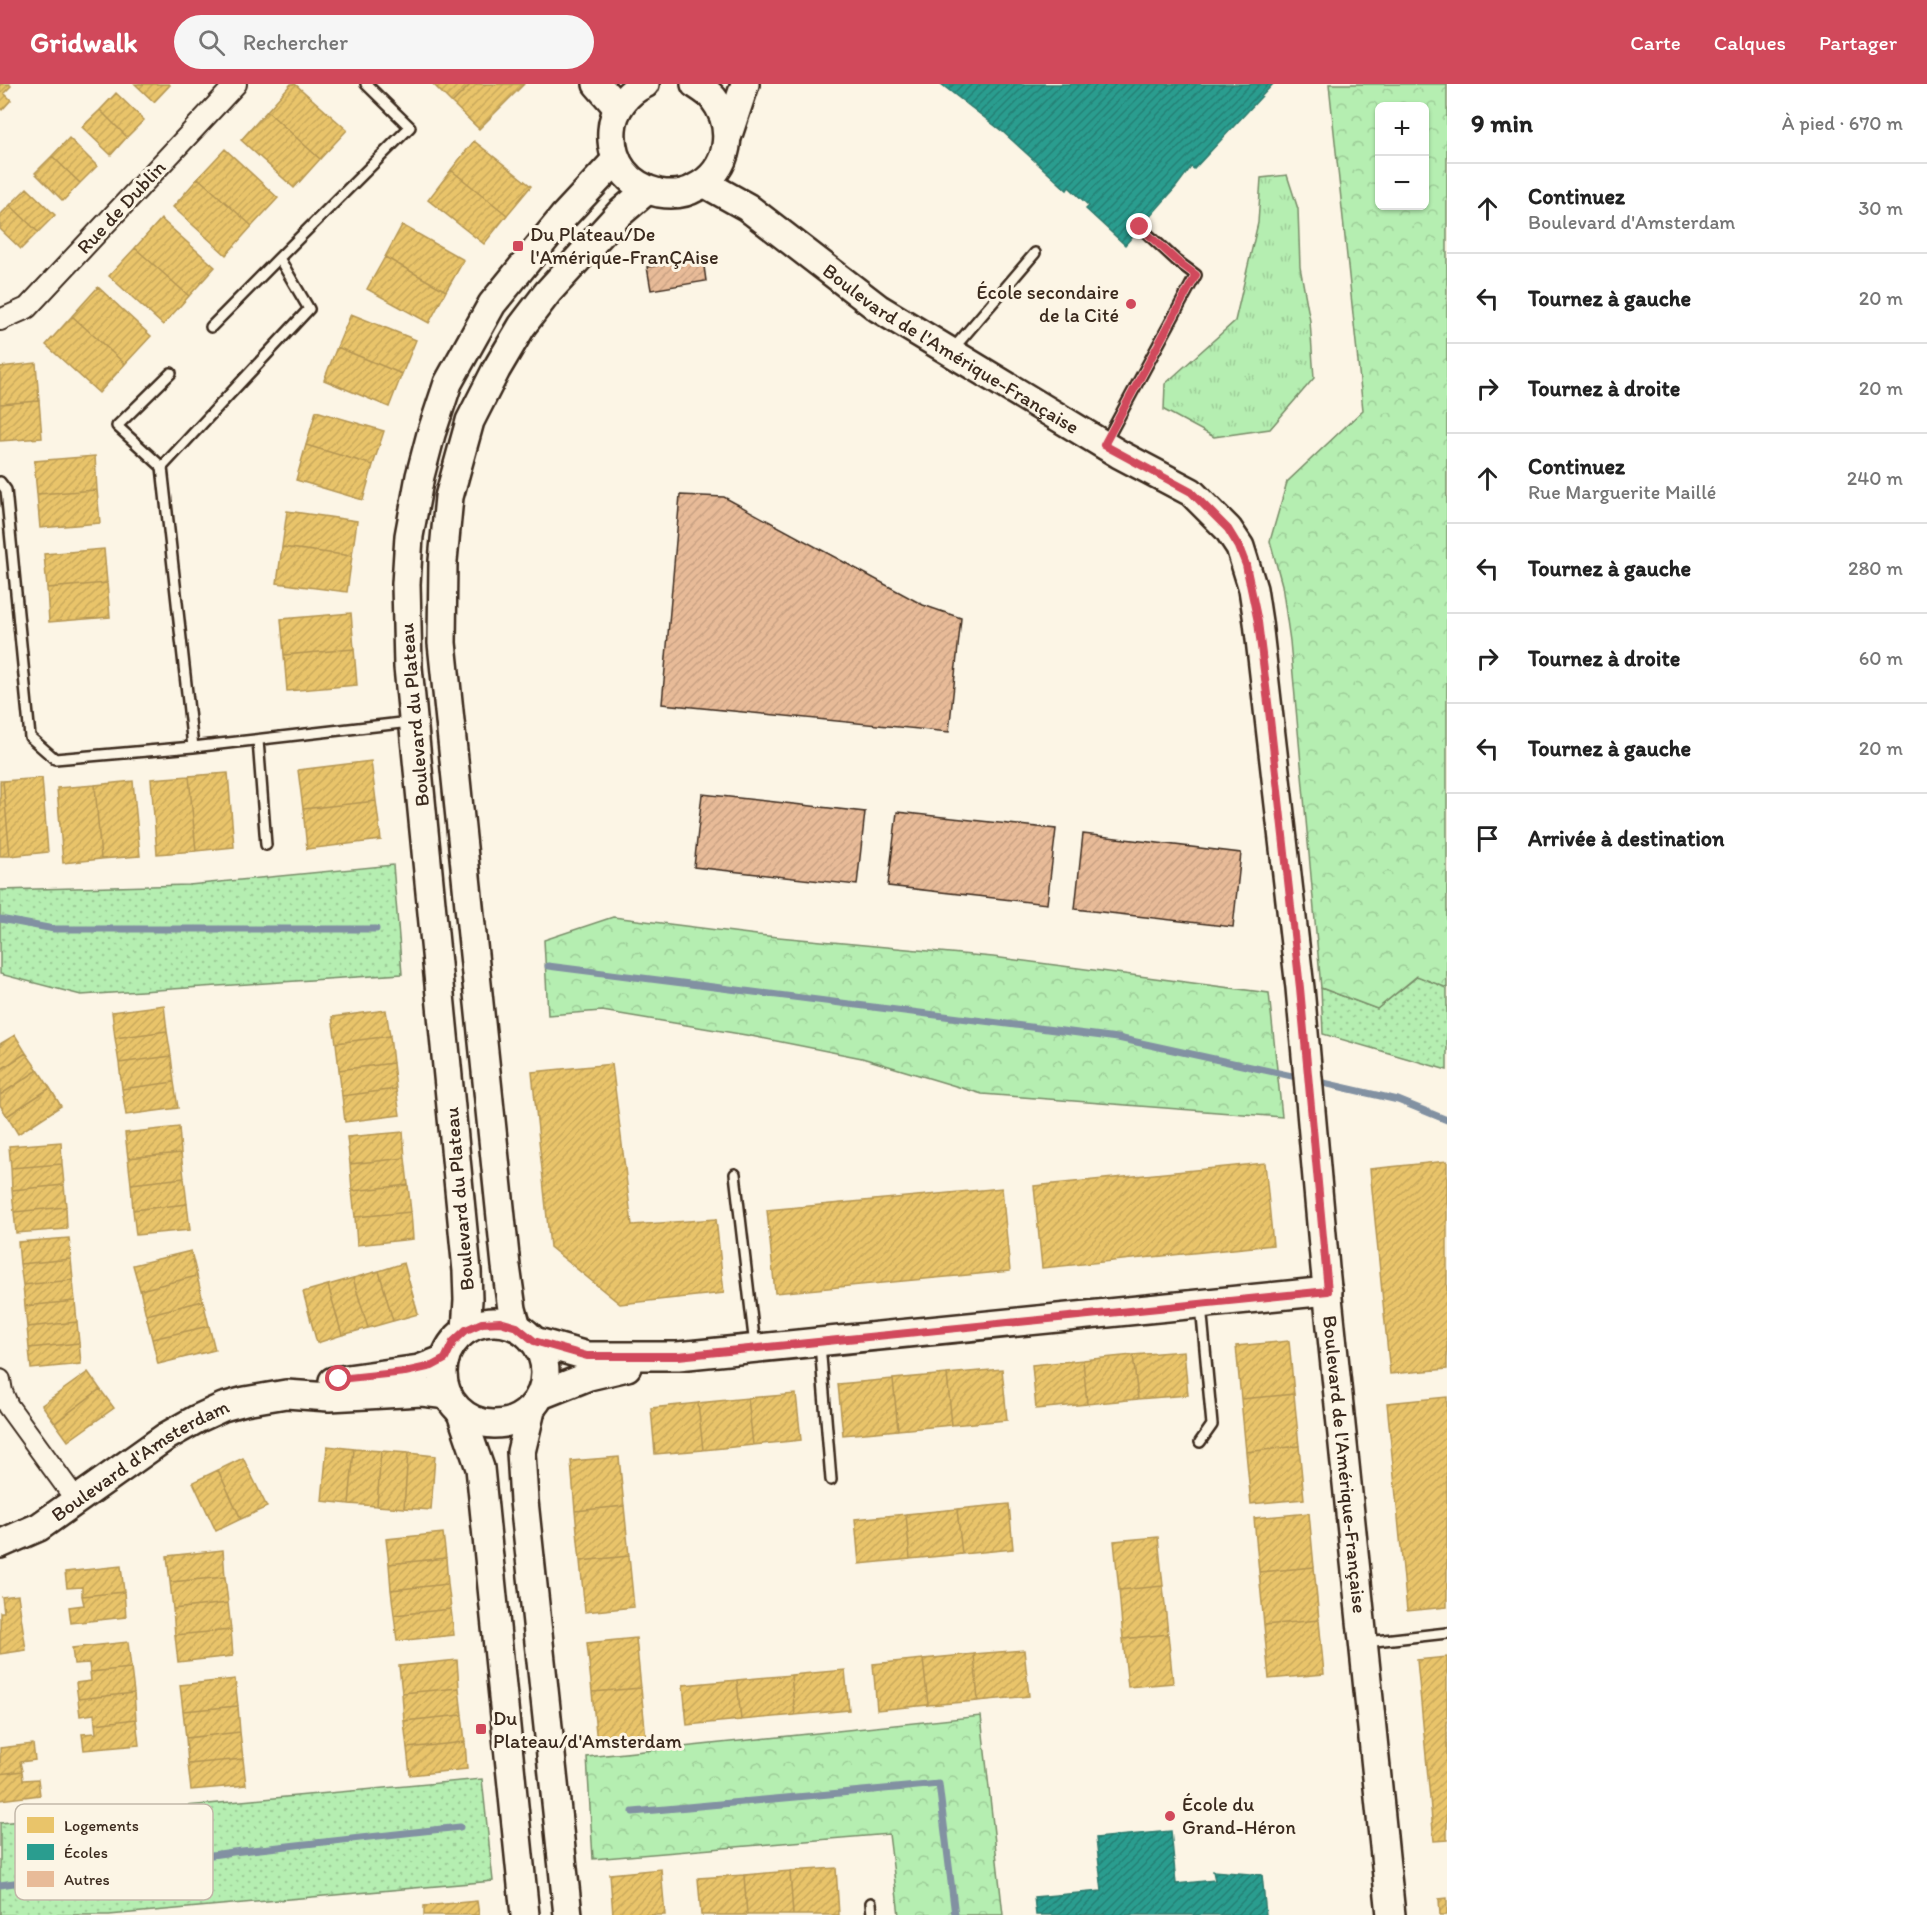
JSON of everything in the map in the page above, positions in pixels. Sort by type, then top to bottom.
[{"type":"main road","points":[[597,84],[618,108]]},
{"type":"main road","points":[[695,84],[712,96],[723,114],[728,135]]},
{"type":"main road","points":[[639,85],[618,108],[612,124],[611,143],[616,160],[634,183],[647,190],[670,195],[693,190],[713,175],[726,150],[728,135],[745,84]]},
{"type":"main road","name":"Boulevard du Plateau","points":[[466,1330],[467,1271],[407,643],[406,584],[409,536],[420,476],[431,434],[448,382],[469,342],[492,304],[568,211],[616,160]]},
{"type":"main road","name":"Boulevard de l'Amérique-Française","points":[[721,163],[771,226]]},
{"type":"main road","name":"Boulevard de l'Amérique-Française","points":[[704,183],[747,207],[878,308],[1104,445],[1191,492],[1228,529],[1239,547],[1246,565],[1258,622],[1300,988],[1391,1915]]},
{"type":"main road","name":"Boulevard du Plateau","points":[[526,1334],[512,1309],[506,1266],[442,643],[443,561],[449,497],[470,421],[522,326],[582,254],[619,214],[647,190]]},
{"type":"main road","points":[[525,1915],[480,1468],[443,1377],[445,1359],[453,1342],[466,1330],[482,1323],[500,1322],[587,1356],[678,1356],[1328,1291]]},
{"type":"main road","points":[[526,1334],[543,1358],[546,1376],[521,1452],[524,1501],[568,1915]]},
{"type":"main road","points":[[454,1404],[477,1422],[496,1425],[514,1421],[536,1402],[589,1376],[678,1356]]},
{"type":"main road","name":"Boulevard d'Amsterdam","points":[[0,1544],[31,1532],[167,1437],[222,1407],[286,1394],[339,1379],[419,1369],[445,1359]]},
{"type":"main road","name":"Boulevard d'Amsterdam","points":[[286,1394],[330,1397],[422,1392],[454,1404]]},
{"type":"street","name":"Rue de Dublin","points":[[0,320],[27,308],[236,84]]},
{"type":"street","points":[[0,1380],[8,1406],[77,1502]]},
{"type":"lane","points":[[211,327],[410,127],[366,84]]},
{"type":"lane","points":[[1104,445],[1196,275],[1140,227]]},
{"type":"lane","points":[[950,352],[1035,253]]},
{"type":"lane","points":[[162,467],[309,309],[279,258]]},
{"type":"lane","points":[[171,373],[117,426],[162,467],[193,747]]},
{"type":"lane","points":[[0,482],[6,490],[30,737],[55,759],[193,747],[413,721]]},
{"type":"lane","points":[[258,740],[266,845]]},
{"type":"lane","points":[[735,1174],[755,1348]]},
{"type":"lane","points":[[1200,1304],[1212,1425],[1200,1442]]},
{"type":"lane","points":[[820,1342],[831,1480]]},
{"type":"lane","points":[[1364,1643],[1447,1633]]},
{"type":"lane","points":[[871,1903],[872,1915]]},
{"type":"green space","points":[[1329,84],[1447,84],[1447,988],[1417,976],[1377,1009],[1321,988],[1290,641],[1282,585],[1270,541],[1287,482],[1363,410]]},
{"type":"green space","points":[[1287,175],[1298,209],[1300,267],[1310,321],[1314,378],[1270,429],[1214,437],[1164,410],[1165,384],[1235,321],[1258,223],[1261,178]]},
{"type":"green space","points":[[393,865],[402,974],[81,995],[0,974],[0,890],[189,885]]},
{"type":"green space","points":[[613,917],[757,935],[993,957],[1269,993],[1282,1117],[982,1094],[862,1058],[746,1035],[602,1011],[548,1015],[544,940]]},
{"type":"green space","points":[[1418,976],[1447,988],[1447,1070],[1323,1034],[1321,988],[1377,1009]]},
{"type":"green space","points":[[981,1716],[1003,1915],[899,1915],[889,1834],[593,1859],[587,1757]]},
{"type":"green space","points":[[482,1779],[493,1881],[109,1915],[0,1915],[0,1823],[15,1822],[15,1900],[213,1900],[213,1804],[208,1804]]},
{"type":"building: Logements","points":[[0,84],[11,86],[4,93],[11,100],[2,110],[0,108]]},
{"type":"building: Logements","points":[[135,84],[169,84],[170,85],[154,102]]},
{"type":"building: Logements","points":[[291,84],[295,84],[347,130],[320,159],[267,111]]},
{"type":"building: Logements","points":[[433,84],[471,84],[452,103]]},
{"type":"building: Logements","points":[[471,84],[524,84],[479,129],[452,103]]},
{"type":"building: Logements","points":[[116,93],[144,120],[127,137],[100,110]]},
{"type":"building: Logements","points":[[100,110],[127,137],[111,155],[82,127]]},
{"type":"building: Logements","points":[[267,111],[320,159],[294,188],[241,140]]},
{"type":"building: Logements","points":[[69,138],[97,166],[80,183],[52,156]]},
{"type":"building: Logements","points":[[474,141],[531,186],[507,215],[451,170]]},
{"type":"building: Logements","points":[[225,149],[278,198],[252,226],[198,178]]},
{"type":"building: Logements","points":[[52,156],[80,183],[63,201],[35,173]]},
{"type":"building: Logements","points":[[451,170],[507,215],[484,244],[428,200]]},
{"type":"building: Logements","points":[[198,178],[252,226],[226,255],[173,207]]},
{"type":"building: Logements","points":[[27,188],[55,215],[38,232],[10,205]]},
{"type":"building: Logements","points":[[10,205],[38,232],[21,249],[0,229],[0,215]]},
{"type":"building: Logements","points":[[161,219],[215,267],[189,296],[135,248]]},
{"type":"building: Logements","points":[[402,225],[464,260],[446,291],[385,257]]},
{"type":"building: Logements","points":[[135,248],[189,296],[163,325],[109,276]]},
{"type":"building: Logements","points":[[385,257],[446,291],[429,323],[367,289]]},
{"type":"building: Logements","points":[[98,287],[151,336],[125,364],[72,316]]},
{"type":"building: Logements","points":[[351,314],[416,340],[402,374],[337,347]]},
{"type":"building: Logements","points":[[72,316],[125,364],[99,393],[46,345]]},
{"type":"building: Logements","points":[[337,347],[402,374],[389,407],[324,380]]},
{"type":"building: Logements","points":[[36,363],[39,401],[0,404],[0,367]]},
{"type":"building: Logements","points":[[39,401],[42,438],[0,441],[0,404]]},
{"type":"building: Logements","points":[[316,411],[384,431],[373,465],[306,445]]},
{"type":"building: Logements","points":[[306,445],[373,465],[363,500],[296,480]]},
{"type":"building: Logements","points":[[95,456],[97,490],[37,494],[34,461]]},
{"type":"building: Logements","points":[[97,490],[100,523],[40,528],[37,494]]},
{"type":"building: Logements","points":[[287,511],[357,521],[352,556],[282,547]]},
{"type":"building: Logements","points":[[282,547],[352,556],[347,592],[277,583]]},
{"type":"building: Logements","points":[[104,549],[107,583],[47,588],[44,554]]},
{"type":"building: Logements","points":[[107,583],[110,617],[49,622],[47,588]]},
{"type":"building: Logements","points":[[351,613],[354,649],[284,655],[281,619]]},
{"type":"building: Logements","points":[[354,649],[357,685],[287,691],[284,655]]},
{"type":"building: Logements","points":[[371,761],[376,801],[303,809],[298,770]]},
{"type":"building: Logements","points":[[228,773],[234,847],[196,851],[189,776]]},
{"type":"building: Logements","points":[[189,776],[196,851],[157,854],[151,779]]},
{"type":"building: Logements","points":[[42,778],[48,852],[10,856],[3,781]]},
{"type":"building: Logements","points":[[0,781],[3,781],[10,856],[0,856]]},
{"type":"building: Logements","points":[[133,781],[140,856],[101,859],[95,785]]},
{"type":"building: Logements","points":[[95,785],[101,859],[63,863],[57,788]]},
{"type":"building: Logements","points":[[376,801],[381,840],[307,849],[303,809]]},
{"type":"building: Logements","points":[[164,1005],[167,1031],[115,1038],[112,1012]]},
{"type":"building: Logements","points":[[386,1010],[390,1036],[336,1043],[332,1017]]},
{"type":"building: Logements","points":[[167,1031],[171,1056],[119,1063],[115,1038]]},
{"type":"building: Logements","points":[[15,1035],[26,1053],[0,1070],[0,1044]]},
{"type":"building: Logements","points":[[390,1036],[393,1063],[339,1070],[336,1043]]},
{"type":"building: Logements","points":[[26,1053],[38,1070],[0,1095],[0,1070]]},
{"type":"building: Logements","points":[[171,1056],[174,1082],[122,1089],[119,1063]]},
{"type":"building: Logements","points":[[393,1063],[396,1089],[342,1096],[339,1070]]},
{"type":"building: Logements","points":[[612,1064],[632,1225],[716,1219],[724,1293],[620,1304],[550,1247],[532,1072]]},
{"type":"building: Logements","points":[[38,1070],[50,1088],[7,1116],[0,1105],[0,1095]]},
{"type":"building: Logements","points":[[174,1082],[178,1108],[126,1115],[122,1089]]},
{"type":"building: Logements","points":[[50,1088],[61,1106],[18,1134],[7,1116]]},
{"type":"building: Logements","points":[[396,1089],[400,1115],[345,1122],[342,1096]]},
{"type":"building: Logements","points":[[179,1127],[181,1153],[128,1158],[125,1133]]},
{"type":"building: Logements","points":[[403,1132],[405,1158],[350,1164],[347,1137]]},
{"type":"building: Logements","points":[[61,1142],[62,1164],[11,1168],[9,1146]]},
{"type":"building: Logements","points":[[181,1153],[184,1178],[131,1184],[128,1158]]},
{"type":"building: Logements","points":[[405,1158],[408,1185],[352,1191],[350,1164]]},
{"type":"building: Logements","points":[[1447,1161],[1447,1369],[1390,1374],[1370,1169]]},
{"type":"building: Logements","points":[[1265,1163],[1273,1245],[1042,1268],[1034,1186]]},
{"type":"building: Logements","points":[[62,1164],[64,1185],[12,1190],[11,1168]]},
{"type":"building: Logements","points":[[184,1178],[187,1204],[133,1210],[131,1184]]},
{"type":"building: Logements","points":[[64,1185],[66,1207],[14,1212],[12,1190]]},
{"type":"building: Logements","points":[[408,1185],[411,1212],[355,1217],[352,1191]]},
{"type":"building: Logements","points":[[1002,1188],[1010,1271],[775,1293],[767,1210]]},
{"type":"building: Logements","points":[[187,1204],[190,1230],[136,1235],[133,1210]]},
{"type":"building: Logements","points":[[66,1207],[67,1229],[16,1233],[14,1212]]},
{"type":"building: Logements","points":[[411,1212],[413,1239],[357,1245],[355,1217]]},
{"type":"building: Logements","points":[[69,1238],[71,1259],[20,1264],[18,1242]]},
{"type":"building: Logements","points":[[191,1251],[197,1276],[140,1290],[133,1265]]},
{"type":"building: Logements","points":[[71,1259],[73,1280],[23,1285],[20,1264]]},
{"type":"building: Logements","points":[[404,1263],[418,1314],[393,1321],[379,1271]]},
{"type":"building: Logements","points":[[379,1271],[393,1321],[368,1328],[353,1278]]},
{"type":"building: Logements","points":[[197,1276],[203,1301],[146,1315],[140,1290]]},
{"type":"building: Logements","points":[[353,1278],[368,1328],[342,1335],[328,1285]]},
{"type":"building: Logements","points":[[73,1280],[75,1301],[25,1306],[23,1285]]},
{"type":"building: Logements","points":[[328,1285],[342,1335],[317,1343],[303,1292]]},
{"type":"building: Logements","points":[[75,1301],[77,1322],[27,1327],[25,1306]]},
{"type":"building: Logements","points":[[203,1301],[209,1326],[152,1339],[146,1315]]},
{"type":"building: Logements","points":[[77,1322],[79,1343],[29,1348],[27,1327]]},
{"type":"building: Logements","points":[[209,1326],[215,1350],[158,1364],[152,1339]]},
{"type":"building: Logements","points":[[1289,1341],[1294,1394],[1241,1399],[1236,1346]]},
{"type":"building: Logements","points":[[79,1343],[81,1364],[31,1369],[29,1348]]},
{"type":"building: Logements","points":[[1184,1351],[1188,1395],[1138,1399],[1133,1355]]},
{"type":"building: Logements","points":[[1133,1355],[1138,1399],[1087,1404],[1083,1360]]},
{"type":"building: Logements","points":[[1083,1360],[1087,1404],[1036,1409],[1032,1365]]},
{"type":"building: Logements","points":[[1002,1369],[1007,1420],[952,1425],[947,1374]]},
{"type":"building: Logements","points":[[88,1372],[100,1389],[55,1423],[42,1405]]},
{"type":"building: Logements","points":[[947,1374],[952,1425],[898,1430],[893,1379]]},
{"type":"building: Logements","points":[[893,1379],[898,1430],[843,1435],[838,1384]]},
{"type":"building: Logements","points":[[100,1389],[114,1408],[68,1441],[55,1423]]},
{"type":"building: Logements","points":[[796,1394],[801,1440],[753,1445],[748,1398]]},
{"type":"building: Logements","points":[[1294,1394],[1299,1446],[1246,1452],[1241,1399]]},
{"type":"building: Logements","points":[[1447,1397],[1447,1607],[1407,1611],[1387,1403]]},
{"type":"building: Logements","points":[[748,1398],[753,1445],[703,1450],[698,1403]]},
{"type":"building: Logements","points":[[698,1403],[703,1450],[655,1454],[651,1408]]},
{"type":"building: Logements","points":[[327,1446],[354,1449],[349,1504],[322,1501]]},
{"type":"building: Logements","points":[[1299,1446],[1304,1499],[1251,1504],[1246,1452]]},
{"type":"building: Logements","points":[[354,1449],[381,1451],[377,1506],[349,1504]]},
{"type":"building: Logements","points":[[381,1451],[408,1453],[404,1508],[377,1506]]},
{"type":"building: Logements","points":[[408,1453],[435,1456],[431,1510],[404,1508]]},
{"type":"building: Logements","points":[[619,1457],[624,1506],[575,1511],[571,1461]]},
{"type":"building: Logements","points":[[243,1458],[267,1507],[241,1519],[218,1470]]},
{"type":"building: Logements","points":[[218,1470],[241,1519],[216,1531],[193,1482]]},
{"type":"building: Logements","points":[[1009,1504],[1013,1549],[962,1554],[957,1509]]},
{"type":"building: Logements","points":[[624,1506],[629,1556],[580,1561],[575,1511]]},
{"type":"building: Logements","points":[[957,1509],[962,1554],[910,1559],[906,1514]]},
{"type":"building: Logements","points":[[1309,1513],[1314,1567],[1259,1572],[1254,1518]]},
{"type":"building: Logements","points":[[906,1514],[910,1559],[859,1564],[855,1519]]},
{"type":"building: Logements","points":[[443,1533],[446,1558],[389,1564],[386,1539]]},
{"type":"building: Logements","points":[[1158,1537],[1163,1586],[1119,1590],[1114,1541]]},
{"type":"building: Logements","points":[[223,1550],[225,1577],[170,1582],[167,1556]]},
{"type":"building: Logements","points":[[629,1556],[634,1607],[585,1612],[580,1561]]},
{"type":"building: Logements","points":[[446,1558],[448,1584],[391,1590],[389,1564]]},
{"type":"building: Logements","points":[[121,1566],[124,1592],[82,1596],[82,1587],[67,1588],[65,1572]]},
{"type":"building: Logements","points":[[1314,1567],[1319,1620],[1264,1625],[1259,1572]]},
{"type":"building: Logements","points":[[225,1577],[228,1603],[173,1609],[170,1582]]},
{"type":"building: Logements","points":[[448,1584],[451,1609],[394,1615],[391,1590]]},
{"type":"building: Logements","points":[[1163,1586],[1168,1634],[1123,1639],[1119,1590]]},
{"type":"building: Logements","points":[[124,1592],[126,1617],[71,1623],[69,1607],[84,1605],[82,1596]]},
{"type":"building: Logements","points":[[18,1595],[26,1650],[0,1654],[0,1612],[4,1612],[2,1597]]},
{"type":"building: Logements","points":[[228,1603],[231,1630],[175,1635],[173,1609]]},
{"type":"building: Logements","points":[[451,1609],[454,1635],[397,1641],[394,1615]]},
{"type":"building: Logements","points":[[1319,1620],[1324,1674],[1269,1679],[1264,1625]]},
{"type":"building: Logements","points":[[231,1630],[233,1656],[178,1662],[175,1635]]},
{"type":"building: Logements","points":[[1168,1634],[1173,1683],[1128,1687],[1123,1639]]},
{"type":"building: Logements","points":[[636,1638],[641,1688],[592,1692],[587,1643]]},
{"type":"building: Logements","points":[[128,1642],[131,1668],[90,1672],[89,1663],[74,1664],[72,1648]]},
{"type":"building: Logements","points":[[1024,1650],[1029,1696],[978,1701],[974,1654]]},
{"type":"building: Logements","points":[[974,1654],[978,1701],[928,1705],[923,1659]]},
{"type":"building: Logements","points":[[1447,1657],[1447,1840],[1434,1841],[1417,1660]]},
{"type":"building: Logements","points":[[923,1659],[928,1705],[877,1710],[873,1664]]},
{"type":"building: Logements","points":[[457,1660],[459,1688],[402,1693],[399,1666]]},
{"type":"building: Logements","points":[[131,1668],[134,1693],[78,1699],[76,1683],[91,1681],[90,1672]]},
{"type":"building: Logements","points":[[845,1670],[849,1710],[795,1715],[791,1675]]},
{"type":"building: Logements","points":[[791,1675],[795,1715],[741,1720],[737,1680]]},
{"type":"building: Logements","points":[[235,1679],[238,1706],[183,1711],[180,1685]]},
{"type":"building: Logements","points":[[737,1680],[741,1720],[687,1725],[683,1685]]},
{"type":"building: Logements","points":[[459,1688],[462,1715],[404,1721],[402,1693]]},
{"type":"building: Logements","points":[[641,1688],[646,1739],[597,1743],[592,1692]]},
{"type":"building: Logements","points":[[134,1693],[136,1719],[95,1724],[94,1714],[80,1716],[78,1699]]},
{"type":"building: Logements","points":[[238,1706],[240,1732],[186,1738],[183,1711]]},
{"type":"building: Logements","points":[[462,1715],[465,1742],[407,1748],[404,1721]]},
{"type":"building: Logements","points":[[136,1719],[139,1745],[84,1750],[82,1734],[96,1733],[95,1724]]},
{"type":"building: Logements","points":[[240,1732],[243,1759],[188,1764],[186,1738]]},
{"type":"building: Logements","points":[[465,1742],[467,1769],[410,1775],[407,1748]]},
{"type":"building: Logements","points":[[33,1744],[35,1760],[20,1762],[22,1771],[0,1774],[0,1748]]},
{"type":"building: Logements","points":[[243,1759],[246,1785],[191,1790],[188,1764]]},
{"type":"building: Logements","points":[[22,1771],[23,1780],[38,1779],[40,1795],[0,1800],[0,1774]]},
{"type":"building: Logements","points":[[836,1868],[839,1915],[793,1915],[790,1871]]},
{"type":"building: Logements","points":[[661,1869],[665,1915],[613,1915],[610,1874]]},
{"type":"building: Logements","points":[[790,1871],[793,1915],[747,1915],[744,1875]]},
{"type":"building: Logements","points":[[744,1875],[747,1915],[701,1915],[698,1878]]},
{"type":"building: Logements","points":[[1447,1898],[1447,1915],[1440,1915],[1439,1899]]},
{"type":"building: Logements","points":[[477,1901],[479,1915],[424,1915],[424,1906]]},
{"type":"building: Écoles","points":[[941,84],[1273,84],[1194,169],[1191,167],[1125,245],[1086,209],[1089,206],[1069,187],[1067,190],[1003,132]]},
{"type":"building: Écoles","points":[[1171,1831],[1176,1884],[1215,1880],[1213,1871],[1262,1875],[1266,1915],[1036,1915],[1034,1897],[1102,1891],[1096,1838]]},
{"type":"building: Autres","points":[[703,259],[706,281],[651,290],[647,267]]},
{"type":"building: Autres","points":[[680,495],[724,497],[923,605],[961,618],[949,732],[662,704]]},
{"type":"building: Autres","points":[[702,794],[865,812],[857,885],[694,867]]},
{"type":"building: Autres","points":[[897,812],[1056,829],[1047,904],[888,886]]},
{"type":"building: Autres","points":[[1083,834],[1241,853],[1233,927],[1075,909]]},
{"type":"waterway","points":[[0,919],[54,929],[376,929]]},
{"type":"waterway","points":[[548,966],[1118,1038],[1301,1078]]},
{"type":"waterway","points":[[1315,1081],[1398,1100],[1447,1120]]},
{"type":"waterway","points":[[633,1812],[939,1784],[955,1915]]},
{"type":"waterway","points":[[213,1855],[460,1827]]},
{"type":"waterway","points":[[0,1885],[15,1883]]},
{"type":"place","name":"Du Plateau/De l'Amérique-FranÇAise","points":[[518,246]]},
{"type":"place","name":"École secondaire de la Cité","points":[[1131,304]]},
{"type":"place","name":"Du Plateau/d'Amsterdam","points":[[481,1729]]},
{"type":"place","name":"École du Grand-Héron","points":[[1170,1816]]},
{"type":"route","points":[[339,1379],[405,1372],[432,1366],[445,1359],[453,1342],[466,1330],[482,1323],[500,1322],[517,1327],[534,1341],[587,1356],[678,1356],[1328,1291],[1300,988],[1253,590],[1239,547],[1228,529],[1210,510],[1191,492],[1104,445],[1196,275],[1140,227]]}]
